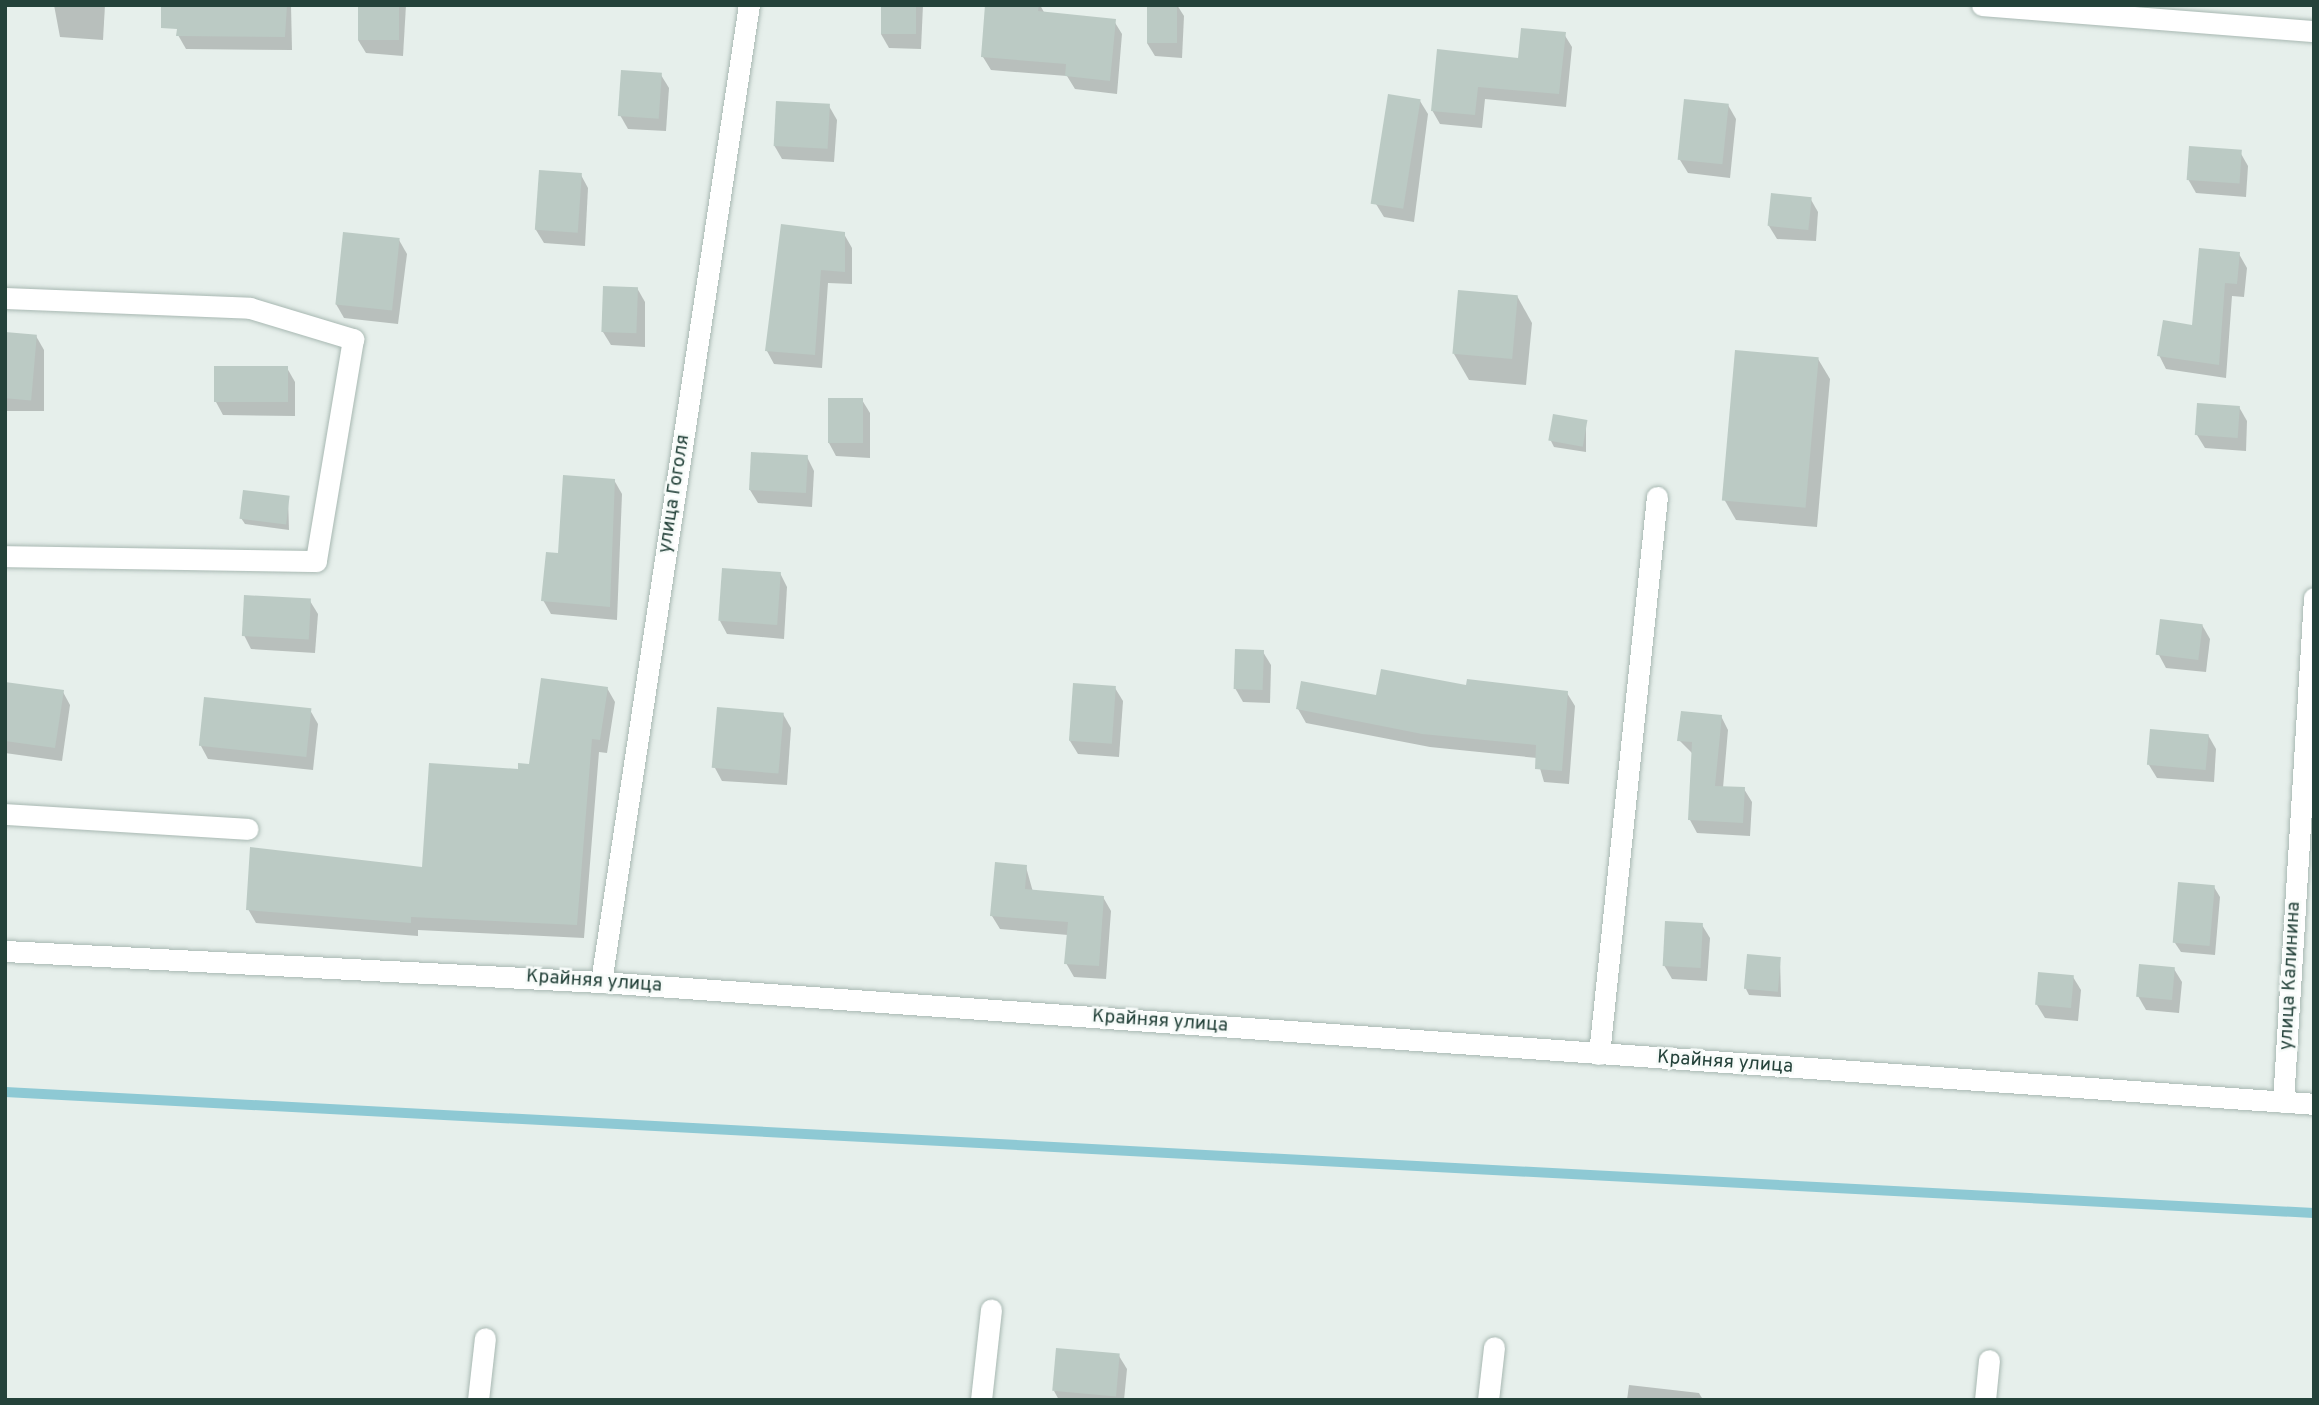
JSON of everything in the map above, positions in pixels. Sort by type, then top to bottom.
[{"type":"main road","name":"улица Гоголя","points":[[601,982],[749,5]]},
{"type":"main road","points":[[1982,5],[2314,31]]},
{"type":"main road","points":[[5,298],[250,308],[353,339],[316,561],[5,556]]},
{"type":"main road","points":[[1599,1054],[1657,497]]},
{"type":"main road","name":"улица Калинина","points":[[2283,1102],[2314,598]]},
{"type":"main road","points":[[5,814],[248,829]]},
{"type":"main road","name":"Крайняя улица","points":[[5,951],[601,982],[2314,1104]]},
{"type":"main road","points":[[981,1400],[991,1310]]},
{"type":"main road","points":[[478,1400],[485,1338]]},
{"type":"main road","points":[[1488,1400],[1493,1347]]},
{"type":"main road","points":[[1985,1400],[1989,1360]]},
{"type":"building","points":[[161,5],[287,5],[285,37],[176,36],[177,29],[161,28]]},
{"type":"building","points":[[358,5],[399,5],[399,40],[358,40]]},
{"type":"building","points":[[881,5],[916,5],[916,34],[881,34]]},
{"type":"building","points":[[985,5],[1039,5],[1038,11],[1116,19],[1110,81],[1065,76],[1066,64],[981,57]]},
{"type":"building","points":[[1147,5],[1177,5],[1177,43],[1147,43]]},
{"type":"building","points":[[1521,28],[1566,32],[1559,94],[1478,87],[1475,115],[1431,111],[1437,49],[1518,58]]},
{"type":"building","points":[[621,70],[662,73],[659,119],[618,116]]},
{"type":"building","points":[[1388,94],[1421,99],[1403,209],[1371,204]]},
{"type":"building","points":[[1684,99],[1729,104],[1722,164],[1678,160]]},
{"type":"building","points":[[776,101],[830,104],[828,149],[774,146]]},
{"type":"building","points":[[2189,146],[2242,150],[2239,184],[2187,180]]},
{"type":"building","points":[[539,170],[582,173],[578,233],[535,230]]},
{"type":"building","points":[[1771,193],[1812,197],[1808,230],[1768,226]]},
{"type":"building","points":[[781,224],[845,232],[845,272],[821,270],[815,355],[765,351]]},
{"type":"building","points":[[343,232],[400,238],[392,311],[335,305]]},
{"type":"building","points":[[2199,248],[2240,252],[2237,284],[2225,283],[2219,365],[2157,356],[2163,320],[2192,325]]},
{"type":"building","points":[[603,286],[638,287],[636,333],[601,332]]},
{"type":"building","points":[[1458,290],[1518,295],[1512,359],[1452,354]]},
{"type":"building","points":[[5,332],[37,335],[31,401],[5,398]]},
{"type":"building","points":[[1735,350],[1819,357],[1806,508],[1722,500]]},
{"type":"building","points":[[214,366],[288,366],[288,402],[214,402]]},
{"type":"building","points":[[828,398],[863,398],[863,443],[828,443]]},
{"type":"building","points":[[2197,403],[2240,406],[2238,438],[2195,435]]},
{"type":"building","points":[[1553,414],[1587,420],[1583,447],[1548,441]]},
{"type":"building","points":[[751,452],[808,455],[806,493],[749,490]]},
{"type":"building","points":[[563,475],[615,479],[610,607],[541,601],[546,552],[558,553]]},
{"type":"building","points":[[243,490],[290,496],[286,525],[239,519]]},
{"type":"building","points":[[722,568],[781,572],[777,625],[718,621]]},
{"type":"building","points":[[244,595],[311,599],[309,639],[242,636]]},
{"type":"building","points":[[2160,619],[2203,624],[2198,660],[2156,655]]},
{"type":"building","points":[[1235,649],[1264,650],[1263,690],[1234,689]]},
{"type":"building","points":[[1381,669],[1466,685],[1467,679],[1568,691],[1562,771],[1535,769],[1536,745],[1422,734],[1296,709],[1301,681],[1376,695]]},
{"type":"building","points":[[541,678],[608,687],[600,740],[592,739],[577,925],[411,917],[411,923],[246,910],[250,847],[422,867],[429,763],[518,769],[518,763],[529,764]]},
{"type":"building","points":[[5,682],[64,690],[55,748],[5,741]]},
{"type":"building","points":[[1073,683],[1116,686],[1112,744],[1069,741]]},
{"type":"building","points":[[204,697],[311,708],[306,757],[199,746]]},
{"type":"building","points":[[717,707],[784,713],[778,774],[712,768]]},
{"type":"building","points":[[1681,711],[1722,715],[1715,786],[1745,787],[1743,823],[1688,820],[1692,742],[1677,741]]},
{"type":"building","points":[[2150,729],[2209,734],[2206,770],[2147,765]]},
{"type":"building","points":[[995,862],[1027,865],[1025,889],[1104,896],[1099,966],[1064,964],[1068,922],[990,916]]},
{"type":"building","points":[[2178,882],[2215,885],[2210,946],[2173,943]]},
{"type":"building","points":[[1665,921],[1703,923],[1701,968],[1663,966]]},
{"type":"building","points":[[1747,954],[1781,957],[1778,992],[1744,989]]},
{"type":"building","points":[[2139,964],[2175,967],[2172,1000],[2136,997]]},
{"type":"building","points":[[2038,972],[2074,975],[2071,1008],[2035,1005]]},
{"type":"building","points":[[1056,1348],[1120,1354],[1116,1396],[1052,1391]]},
{"type":"waterway","points":[[5,1092],[2314,1213]]}]
